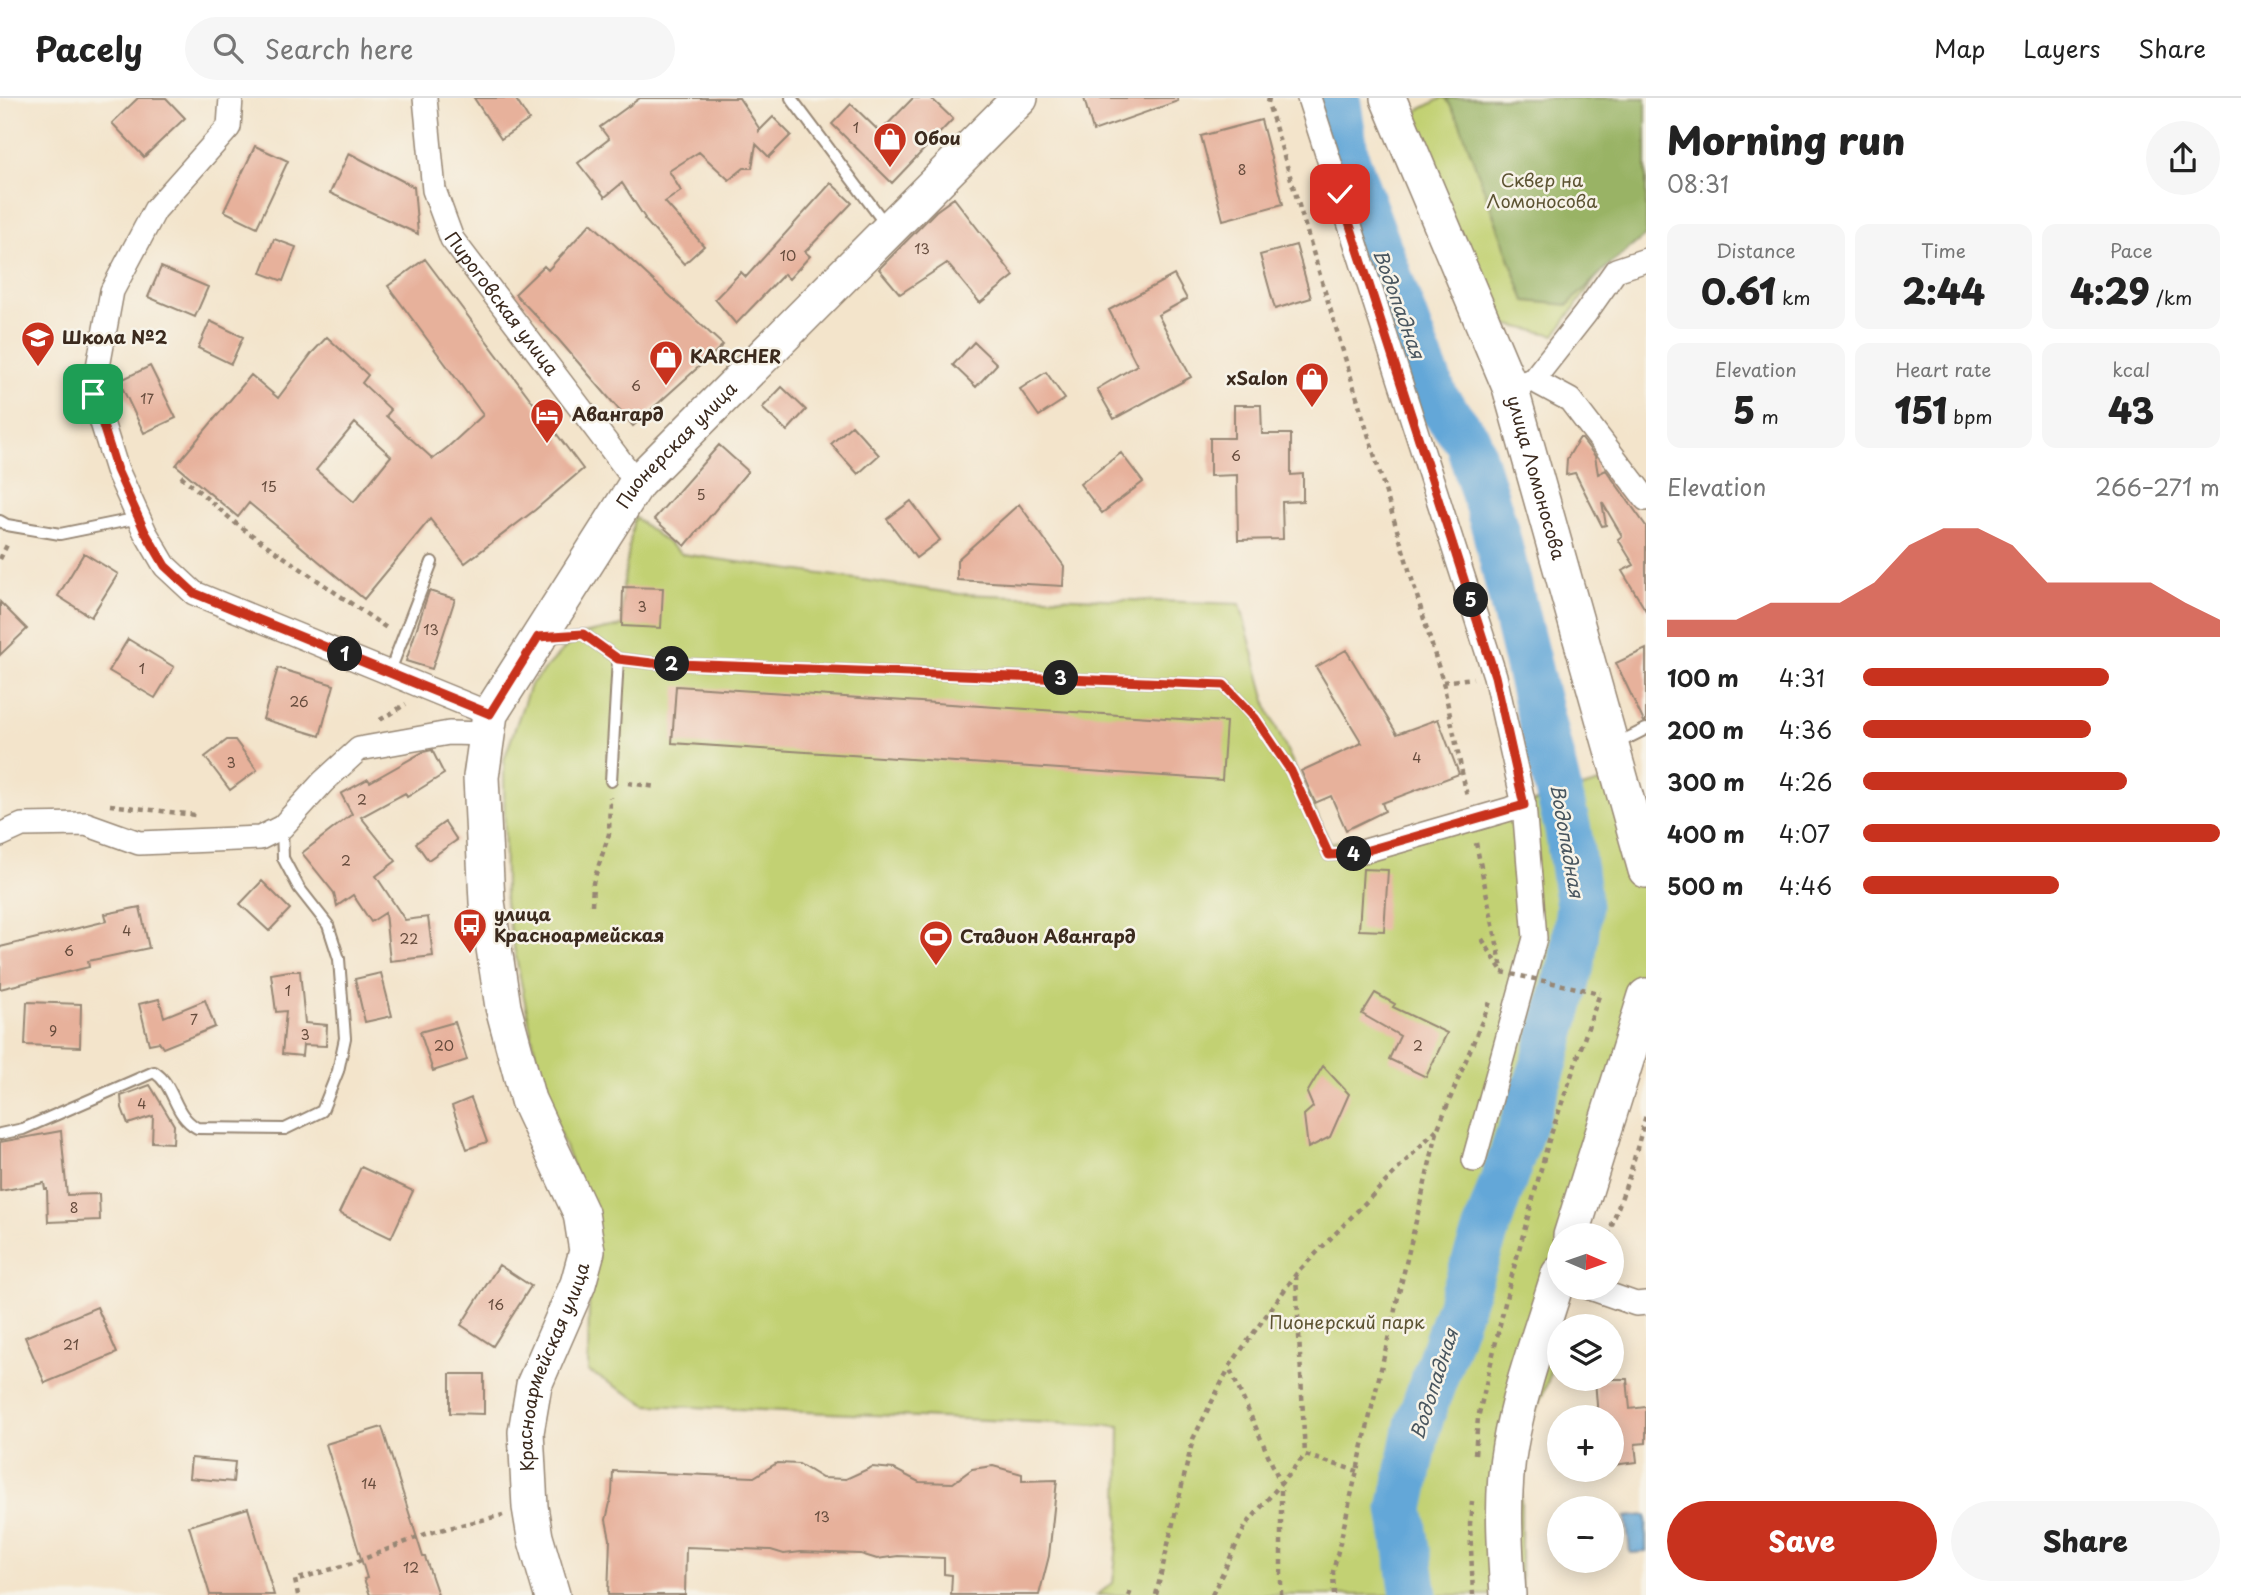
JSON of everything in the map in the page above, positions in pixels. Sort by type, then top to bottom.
[{"type":"main road","name":"Пионерская улица","points":[[489,724],[538,637],[637,483],[1020,98]]},
{"type":"main road","name":"улица Ломоносова","points":[[1388,98],[1521,383],[1611,747],[1646,870]]},
{"type":"main road","name":"Красноармейская улица","points":[[489,724],[481,777],[487,902],[503,1007],[528,1100],[581,1213],[587,1251],[578,1284],[534,1385],[526,1432],[530,1507],[535,1537],[552,1595]]},
{"type":"main road","points":[[1575,1223],[1646,996]]},
{"type":"main road","points":[[1508,1595],[1505,1538],[1509,1448],[1517,1412],[1551,1300]]},
{"type":"main road","points":[[1521,1595],[1517,1529],[1521,1444],[1561,1315],[1563,1300]]},
{"type":"street","points":[[232,98],[229,127],[155,210],[113,291],[93,394],[117,470],[165,566],[194,593],[390,671],[489,724]]},
{"type":"street","name":"Пироговская улица","points":[[425,98],[434,190],[452,239],[637,483]]},
{"type":"street","points":[[1309,98],[1495,676],[1524,805],[1535,939],[1474,1160]]},
{"type":"street","points":[[1646,260],[1616,270],[1585,314],[1521,383],[1570,400],[1646,499]]},
{"type":"street","points":[[0,835],[22,825],[86,824],[139,843],[260,838],[282,827],[323,782],[359,749],[489,724]]},
{"type":"street","points":[[1358,853],[1524,805]]},
{"type":"street","points":[[1624,1300],[1636,1304],[1646,1303]]},
{"type":"lane","points":[[791,98],[889,230]]},
{"type":"lane","points":[[0,520],[7,525],[60,534],[139,518]]},
{"type":"lane","points":[[390,671],[432,562]]},
{"type":"lane","points":[[538,637],[583,634],[618,659],[652,663],[1224,685],[1255,718],[1291,771],[1329,855],[1358,853]]},
{"type":"lane","points":[[611,781],[618,659]]},
{"type":"lane","points":[[1611,747],[1646,729]]},
{"type":"lane","points":[[0,1134],[23,1129],[154,1072],[163,1077],[184,1121],[197,1128],[285,1129],[322,1111],[338,1071],[345,1038],[339,959],[328,925],[299,888],[283,858],[282,827]]},
{"type":"path","points":[[1269,98],[1268,103],[1443,682],[1495,676]]},
{"type":"path","points":[[180,476],[239,526],[382,623],[402,641]]},
{"type":"path","points":[[374,725],[417,698]]},
{"type":"path","points":[[592,905],[593,883],[609,834],[611,781],[657,787]]},
{"type":"path","points":[[97,804],[205,816]]},
{"type":"path","points":[[1475,1458],[1478,1419],[1509,1286],[1549,1140],[1600,993],[1502,972],[1482,939]]},
{"type":"path","points":[[1497,984],[1502,972]]},
{"type":"path","points":[[1334,1595],[1333,1572],[1438,1128],[1493,996]]},
{"type":"path","points":[[1613,1223],[1630,1174],[1646,1115]]},
{"type":"path","points":[[1156,1595],[1192,1439],[1229,1367],[1296,1274],[1438,1128]]},
{"type":"path","points":[[1212,1595],[1246,1525],[1306,1455],[1296,1274]]},
{"type":"path","points":[[1229,1367],[1282,1483],[1281,1595]]},
{"type":"path","points":[[1306,1455],[1357,1471]]},
{"type":"path","points":[[1472,1497],[1470,1524],[1473,1595]]},
{"type":"path","points":[[298,1595],[295,1580],[356,1562],[428,1533],[530,1507]]},
{"type":"green space","name":"Сквер на Ломоносова","points":[[1442,98],[1646,98],[1624,238],[1555,335],[1494,322],[1411,114]]},
{"type":"green space","name":"Сквер на Ломоносова","points":[[1446,98],[1646,98],[1646,235],[1609,265],[1568,305],[1525,301],[1459,121]]},
{"type":"green space","name":"Стадион Авангард","points":[[634,517],[682,554],[959,594],[1240,604],[1269,712],[1330,843],[1344,840],[1358,853],[1620,777],[1646,870],[1646,996],[1564,1223],[1547,1223],[1547,1300],[1561,1300],[1561,1314],[1547,1314],[1547,1384],[1521,1444],[1521,1595],[1097,1595],[1113,1583],[1119,1525],[1120,1426],[648,1405],[588,1371],[589,1304],[597,1232],[542,1086],[505,903],[504,760],[530,685],[565,648],[583,634],[622,626],[623,586]]},
{"type":"water","points":[[1646,1515],[1646,1552],[1630,1553],[1626,1517]]},
{"type":"building","points":[[138,98],[166,98],[185,118],[144,157],[112,123]]},
{"type":"building","points":[[474,98],[515,98],[529,120],[501,139]]},
{"type":"building","points":[[640,98],[739,98],[759,131],[773,117],[791,135],[769,157],[756,144],[752,168],[744,168],[729,180],[699,152],[669,171],[681,191],[665,202],[704,246],[684,264],[644,219],[622,183],[605,197],[578,163],[609,139],[600,127]]},
{"type":"building","points":[[913,98],[931,98],[953,119],[892,183],[832,124],[851,104],[880,132]]},
{"type":"building","points":[[1084,98],[1177,98],[1178,101],[1093,131]]},
{"type":"building","points":[[1261,120],[1283,204],[1223,220],[1201,136]]},
{"type":"building","points":[[255,146],[288,161],[257,227],[224,211]]},
{"type":"building","points":[[349,153],[414,187],[418,234],[330,193]]},
{"type":"building","points":[[831,183],[852,203],[805,252],[810,256],[789,279],[784,274],[736,324],[715,299],[741,272],[746,277]]},
{"type":"building","points":[[954,198],[1014,276],[980,303],[947,263],[900,294],[879,269],[936,211]]},
{"type":"building","points":[[591,223],[723,345],[633,426],[515,294],[544,266],[548,270]]},
{"type":"building","points":[[274,239],[296,247],[283,281],[261,273]]},
{"type":"building","points":[[1296,245],[1311,298],[1275,309],[1260,255]]},
{"type":"building","points":[[425,259],[583,469],[535,510],[465,563],[430,519],[364,599],[249,503],[238,517],[176,465],[251,375],[278,398],[327,337],[368,375],[362,383],[391,410],[386,416],[433,459],[448,447],[483,415],[388,286]],"holes":[[[355,423],[391,456],[354,502],[316,470]]]},
{"type":"building","points":[[161,267],[208,287],[195,317],[148,297]]},
{"type":"building","points":[[1174,275],[1187,299],[1158,315],[1191,377],[1114,419],[1097,389],[1137,365],[1109,310]]},
{"type":"building","points":[[210,321],[243,337],[231,364],[198,348]]},
{"type":"building","points":[[974,342],[997,364],[976,387],[953,365]]},
{"type":"building","points":[[150,366],[176,418],[144,433],[119,381]]},
{"type":"building","points":[[1046,372],[1065,399],[1039,416],[1020,389]]},
{"type":"building","points":[[782,387],[806,410],[787,431],[762,408]]},
{"type":"building","points":[[1234,405],[1261,405],[1262,434],[1291,434],[1291,475],[1303,474],[1303,501],[1282,502],[1283,539],[1238,540],[1237,475],[1210,476],[1210,438],[1234,438]]},
{"type":"building","points":[[852,425],[879,455],[858,474],[831,444]]},
{"type":"building","points":[[1579,439],[1582,439],[1595,456],[1598,474],[1606,470],[1646,526],[1646,611],[1622,571],[1634,565],[1618,539],[1622,536],[1602,502],[1606,525],[1602,526],[1575,473],[1566,475],[1567,459]]},
{"type":"building","points":[[719,445],[748,471],[685,546],[654,519]]},
{"type":"building","points":[[1121,453],[1143,482],[1102,513],[1080,484]]},
{"type":"building","points":[[911,501],[940,540],[916,558],[887,519]]},
{"type":"building","points":[[1019,504],[1064,566],[1063,586],[957,580],[957,560]]},
{"type":"building","points":[[84,553],[118,574],[91,617],[58,596]]},
{"type":"building","points":[[623,587],[663,588],[661,628],[622,626]]},
{"type":"building","points":[[429,591],[455,599],[432,669],[406,661]]},
{"type":"building","points":[[0,602],[27,629],[0,655]]},
{"type":"building","points":[[128,639],[174,667],[155,698],[109,671]]},
{"type":"building","points":[[1646,649],[1646,721],[1644,722],[1616,663]]},
{"type":"building","points":[[1346,650],[1397,734],[1438,719],[1459,774],[1382,803],[1385,811],[1346,830],[1331,796],[1315,803],[1301,771],[1362,743],[1316,667]]},
{"type":"building","points":[[278,668],[334,685],[320,736],[263,719]]},
{"type":"building","points":[[676,686],[1226,722],[1222,780],[672,743]]},
{"type":"building","points":[[227,740],[235,740],[257,770],[230,790],[205,757]]},
{"type":"building","points":[[432,750],[444,774],[407,797],[405,793],[361,817],[396,861],[376,876],[405,920],[428,917],[433,956],[390,961],[385,913],[371,922],[353,895],[337,906],[334,893],[302,853],[352,814],[341,794],[368,779],[370,782],[423,752]]},
{"type":"building","points":[[445,822],[457,840],[428,860],[416,843]]},
{"type":"building","points":[[1363,869],[1388,870],[1384,931],[1359,930]]},
{"type":"building","points":[[262,881],[290,909],[269,931],[240,904]]},
{"type":"building","points":[[140,907],[149,948],[88,961],[89,967],[0,989],[0,947],[107,921],[105,914]]},
{"type":"building","points":[[300,971],[305,1023],[327,1025],[326,1046],[303,1045],[302,1056],[282,1054],[286,1011],[276,1012],[271,974]]},
{"type":"building","points":[[381,973],[392,1016],[365,1022],[355,979]]},
{"type":"building","points":[[1375,993],[1395,1004],[1393,1007],[1447,1033],[1426,1077],[1389,1059],[1400,1036],[1362,1014]]},
{"type":"building","points":[[159,999],[164,1017],[205,1000],[215,1027],[163,1048],[159,1042],[149,1044],[139,1004]]},
{"type":"building","points":[[27,1002],[81,1004],[80,1047],[25,1045]]},
{"type":"building","points":[[455,1022],[467,1060],[433,1071],[420,1032]]},
{"type":"building","points":[[1323,1066],[1349,1094],[1330,1137],[1308,1148],[1304,1115],[1313,1107],[1307,1093]]},
{"type":"building","points":[[150,1085],[174,1125],[173,1143],[152,1142],[153,1116],[128,1124],[121,1096]]},
{"type":"building","points":[[471,1098],[487,1142],[467,1149],[452,1106]]},
{"type":"building","points":[[61,1131],[67,1195],[99,1194],[100,1220],[48,1222],[47,1189],[44,1183],[0,1191],[0,1142]]},
{"type":"building","points":[[361,1167],[413,1191],[391,1238],[339,1213]]},
{"type":"building","points":[[499,1265],[531,1286],[493,1346],[461,1325]]},
{"type":"building","points":[[97,1307],[117,1353],[45,1383],[25,1337]]},
{"type":"building","points":[[450,1374],[484,1374],[484,1414],[450,1413]]},
{"type":"building","points":[[1624,1379],[1627,1379],[1630,1409],[1646,1407],[1646,1443],[1635,1444],[1637,1462],[1624,1464],[1624,1405],[1597,1405],[1596,1391],[1624,1391]]},
{"type":"building","points":[[382,1427],[423,1557],[438,1595],[370,1595],[364,1579],[367,1578],[326,1444]]},
{"type":"building","points":[[191,1458],[235,1462],[233,1482],[189,1478]]},
{"type":"building","points":[[777,1463],[799,1464],[822,1478],[846,1479],[872,1467],[894,1469],[919,1482],[953,1483],[972,1469],[993,1466],[1022,1474],[1022,1481],[1057,1480],[1049,1556],[1039,1595],[951,1595],[952,1575],[944,1574],[944,1558],[898,1556],[877,1559],[861,1554],[784,1554],[771,1550],[686,1547],[685,1595],[608,1595],[610,1539],[606,1520],[612,1494],[613,1471],[754,1477]]},
{"type":"building","points":[[248,1508],[274,1595],[210,1595],[189,1526]]},
{"type":"waterway","name":"Водопадная","points":[[1337,98],[1346,159],[1416,351],[1436,400],[1468,441],[1495,529],[1568,830],[1579,906],[1572,962],[1545,1061],[1418,1425],[1401,1509],[1414,1595]]},
{"type":"place","name":"Обои","points":[[890,169]]},
{"type":"place","name":"Школа №2","points":[[38,368]]},
{"type":"place","name":"KARCHER","points":[[666,387]]},
{"type":"place","name":"xSalon","points":[[1312,409]]},
{"type":"place","name":"Авангард","points":[[547,445]]},
{"type":"place","name":"улица Красноармейская","points":[[470,955]]},
{"type":"place","name":"Стадион Авангард","points":[[936,967]]},
{"type":"route","points":[[93,394],[117,470],[145,532],[165,566],[194,593],[490,714],[538,637],[583,634],[618,659],[652,663],[1224,685],[1255,718],[1291,771],[1329,855],[1358,853],[1524,805],[1495,676],[1340,194]]},
{"type":"park label","name":"Пионерский парк","points":[[1347,1323]]}]
